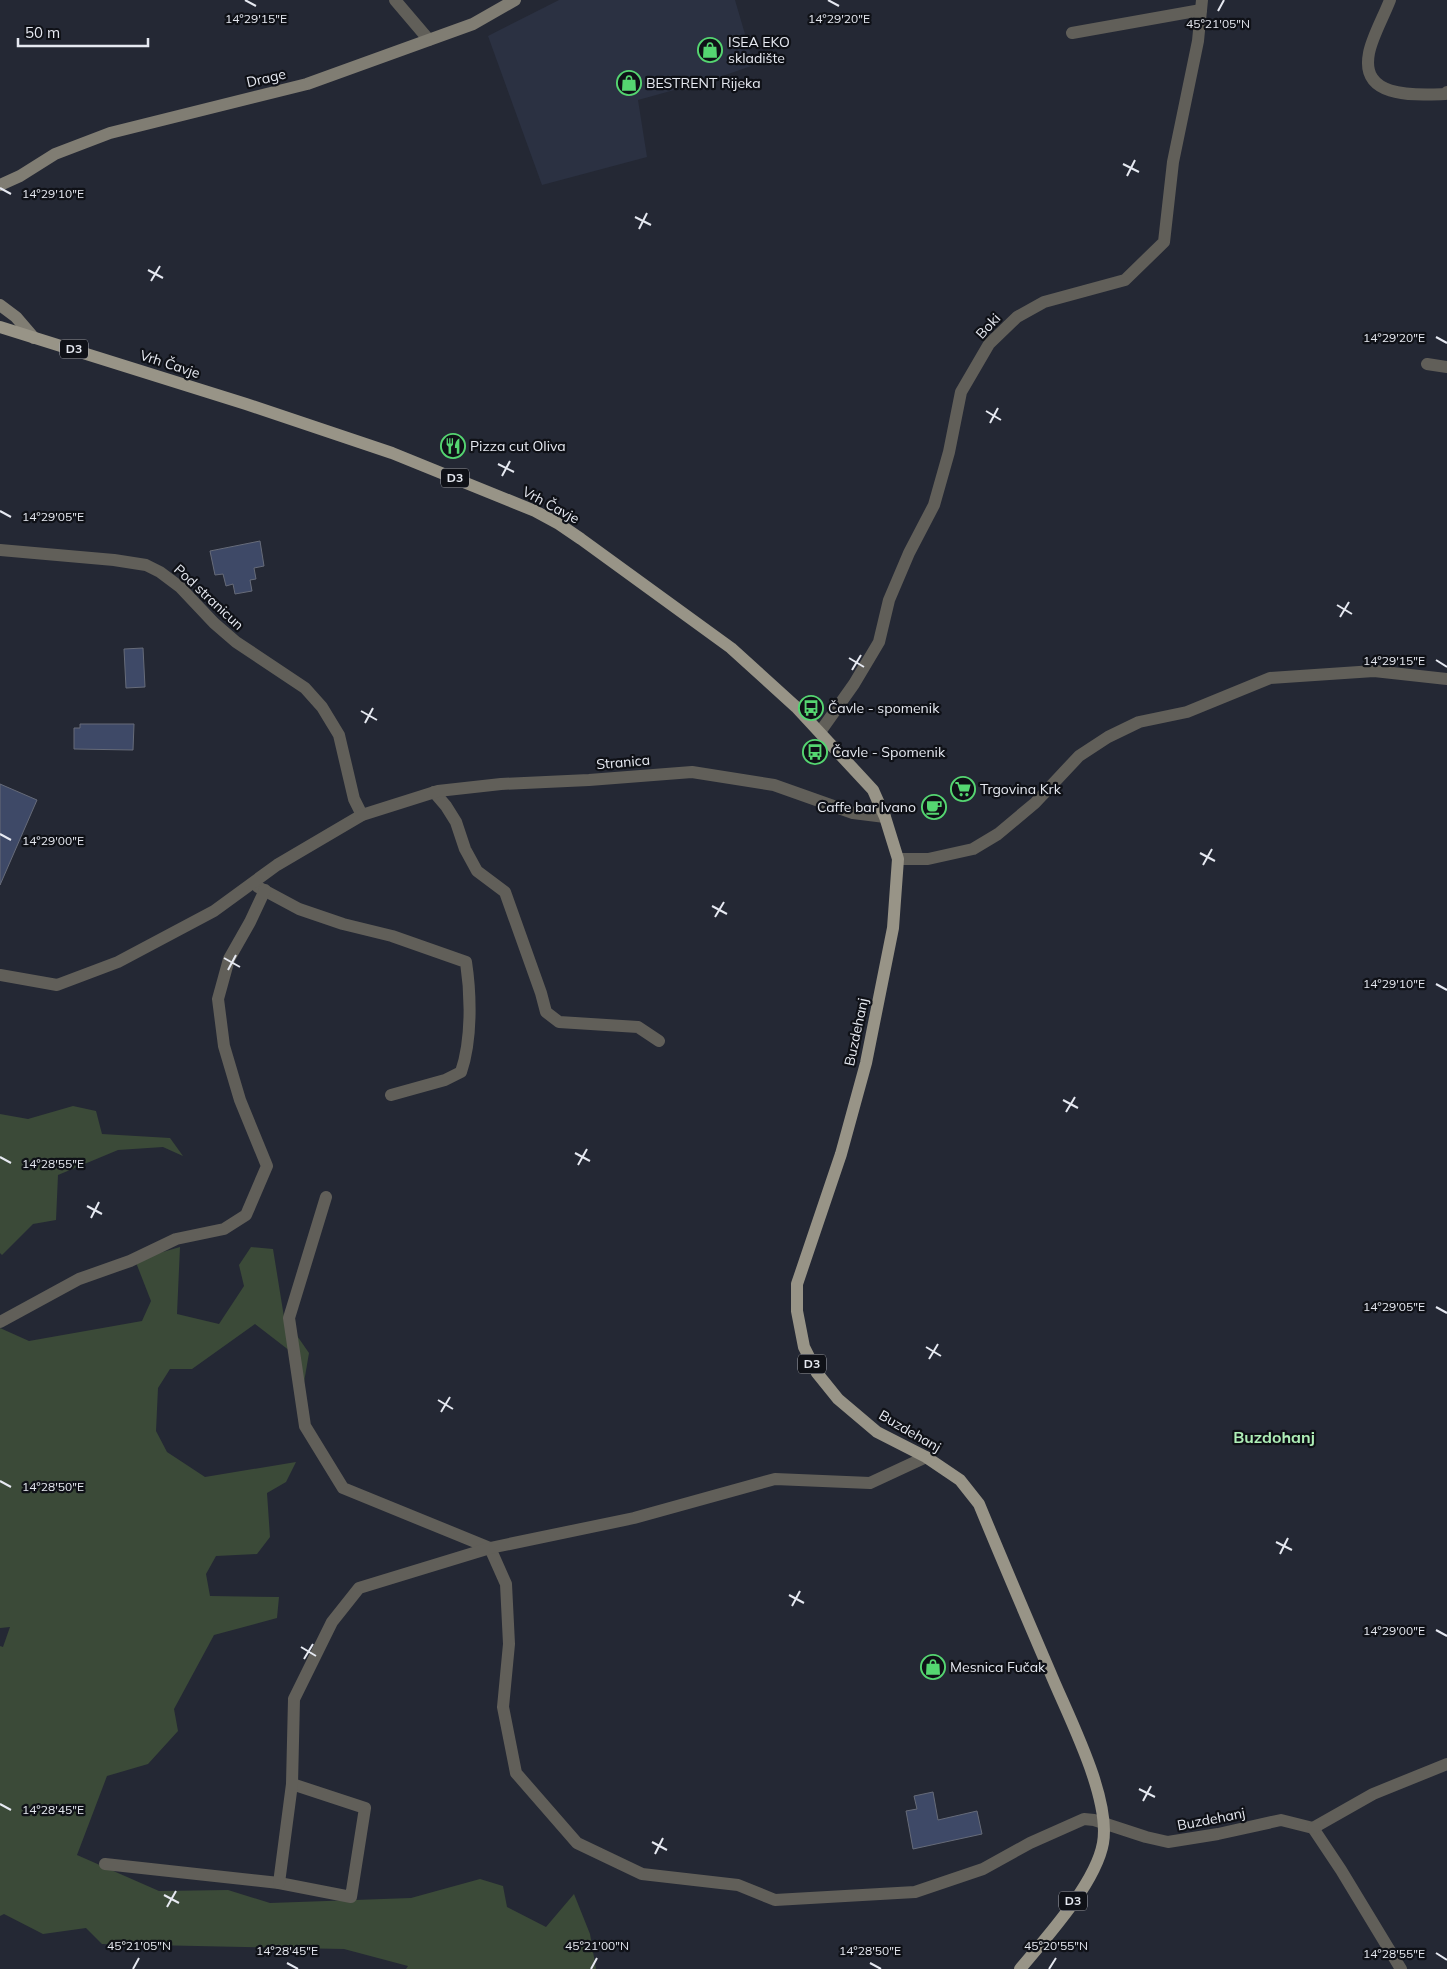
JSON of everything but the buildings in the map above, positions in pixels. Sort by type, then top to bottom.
[{"type":"main road","name":"Drage","points":[[0,185],[20,176],[55,154],[110,133],[308,84],[472,24],[515,0]]},
{"type":"main road","name":"Drage","points":[[0,194],[20,176]]},
{"type":"main road","points":[[0,305],[16,317],[34,338]]},
{"type":"main road","name":"Vrh Čavje","points":[[0,327],[192,387],[392,453],[535,511],[559,524],[731,648],[796,707],[873,790],[885,817]]},
{"type":"main road","name":"Buzdehanj","points":[[885,817],[898,859],[893,928],[866,1063],[841,1154],[797,1284],[796,1311],[804,1347],[817,1373],[838,1399],[877,1432],[926,1457],[960,1480],[979,1504],[1093,1775],[1104,1823]]},
{"type":"main road","name":"D3","points":[[1020,1969],[1061,1920],[1096,1867],[1103,1844],[1104,1823]]},
{"type":"street","points":[[395,0],[429,40]]},
{"type":"street","points":[[1390,0],[1369,51],[1367,67],[1373,81],[1388,90],[1414,95],[1445,94],[1447,92]]},
{"type":"street","points":[[1072,33],[1201,5]]},
{"type":"street","name":"Boki","points":[[820,732],[854,684],[879,642],[896,584],[909,552],[934,505],[949,452],[961,392],[989,344],[1017,317],[1044,302],[1125,280],[1164,242],[1173,162],[1198,41],[1201,5]]},
{"type":"street","points":[[1426,364],[1447,367]]},
{"type":"street","name":"Pod stranicun","points":[[0,550],[114,560],[146,565],[160,572],[180,587],[214,624],[236,642],[306,688],[320,705],[339,735],[354,799],[362,815]]},
{"type":"street","points":[[898,859],[928,859],[973,849],[998,834],[1035,803],[1079,756],[1108,737],[1139,722],[1187,712],[1270,678],[1374,671],[1447,679]]},
{"type":"street","name":"Stranica","points":[[0,975],[57,985],[118,962],[214,911],[277,865],[362,815],[434,792],[501,784],[589,780],[692,772],[774,784],[852,813],[885,817]]},
{"type":"street","points":[[434,792],[456,822],[465,849],[477,871],[505,892],[546,1012],[559,1022],[638,1027],[659,1042]]},
{"type":"street","points":[[251,884],[299,909],[344,924],[392,936],[466,962],[469,983],[468,1034],[466,1058],[461,1072],[445,1080],[391,1095]]},
{"type":"street","points":[[0,1322],[79,1279],[130,1261],[176,1238],[224,1229],[246,1215],[267,1166],[240,1100],[226,1055],[218,999],[229,959],[250,922],[265,890]]},
{"type":"street","points":[[326,1197],[289,1318],[305,1426],[343,1488],[490,1548],[506,1584],[509,1644],[503,1707],[516,1773],[578,1843],[642,1874],[738,1885],[775,1900],[915,1892],[983,1869],[1030,1843],[1084,1819],[1104,1823]]},
{"type":"street","points":[[279,1883],[292,1784],[294,1699],[332,1622],[359,1588],[490,1548],[634,1518],[775,1479],[870,1483],[926,1457]]},
{"type":"street","points":[[1401,1969],[1341,1870],[1313,1828],[1373,1794],[1447,1764]]},
{"type":"street","points":[[105,1864],[279,1883],[351,1897],[365,1808],[292,1784]]},
{"type":"street","name":"Buzdehanj","points":[[1104,1823],[1168,1842],[1218,1834],[1282,1820],[1313,1828]]},
{"type":"shaded area","points":[[559,0],[735,0],[754,65],[714,79],[638,100],[647,157],[542,185],[488,36]]},
{"type":"green space","points":[[73,1106],[96,1111],[102,1134],[170,1138],[183,1156],[163,1147],[118,1150],[58,1175],[56,1220],[33,1224],[2,1255],[0,1253],[0,1114],[28,1119]]},
{"type":"green space","points":[[180,1247],[177,1314],[219,1324],[244,1286],[239,1265],[251,1247],[273,1249],[284,1317],[309,1353],[302,1394],[290,1351],[255,1324],[192,1369],[170,1369],[158,1388],[156,1431],[167,1452],[205,1477],[296,1462],[286,1482],[267,1493],[270,1537],[257,1554],[216,1556],[206,1574],[210,1596],[279,1597],[277,1618],[214,1635],[174,1709],[178,1731],[148,1764],[107,1776],[77,1855],[159,1891],[228,1890],[270,1903],[411,1898],[480,1879],[503,1886],[507,1907],[546,1927],[574,1894],[590,1934],[596,1969],[406,1969],[408,1966],[344,1949],[102,1944],[86,1928],[43,1934],[4,1914],[0,1916],[0,1646],[3,1647],[10,1627],[0,1628],[0,1328],[29,1341],[142,1321],[151,1301],[135,1260]]},
{"type":"place","name":"ISEA EKO skladište","points":[[710,50]]},
{"type":"place","name":"BESTRENT Rijeka","points":[[629,83]]},
{"type":"place","name":"Pizza cut Oliva","points":[[453,446]]},
{"type":"place","name":"Čavle - spomenik","points":[[811,708]]},
{"type":"place","name":"Čavle - Spomenik","points":[[815,752]]},
{"type":"place","name":"Trgovina Krk","points":[[963,789]]},
{"type":"place","name":"Caffe bar Ivano","points":[[934,807]]},
{"type":"place","name":"Mesnica Fučak","points":[[933,1667]]},
{"type":"district","name":"Buzdohanj","points":[[1274,1437]]}]
